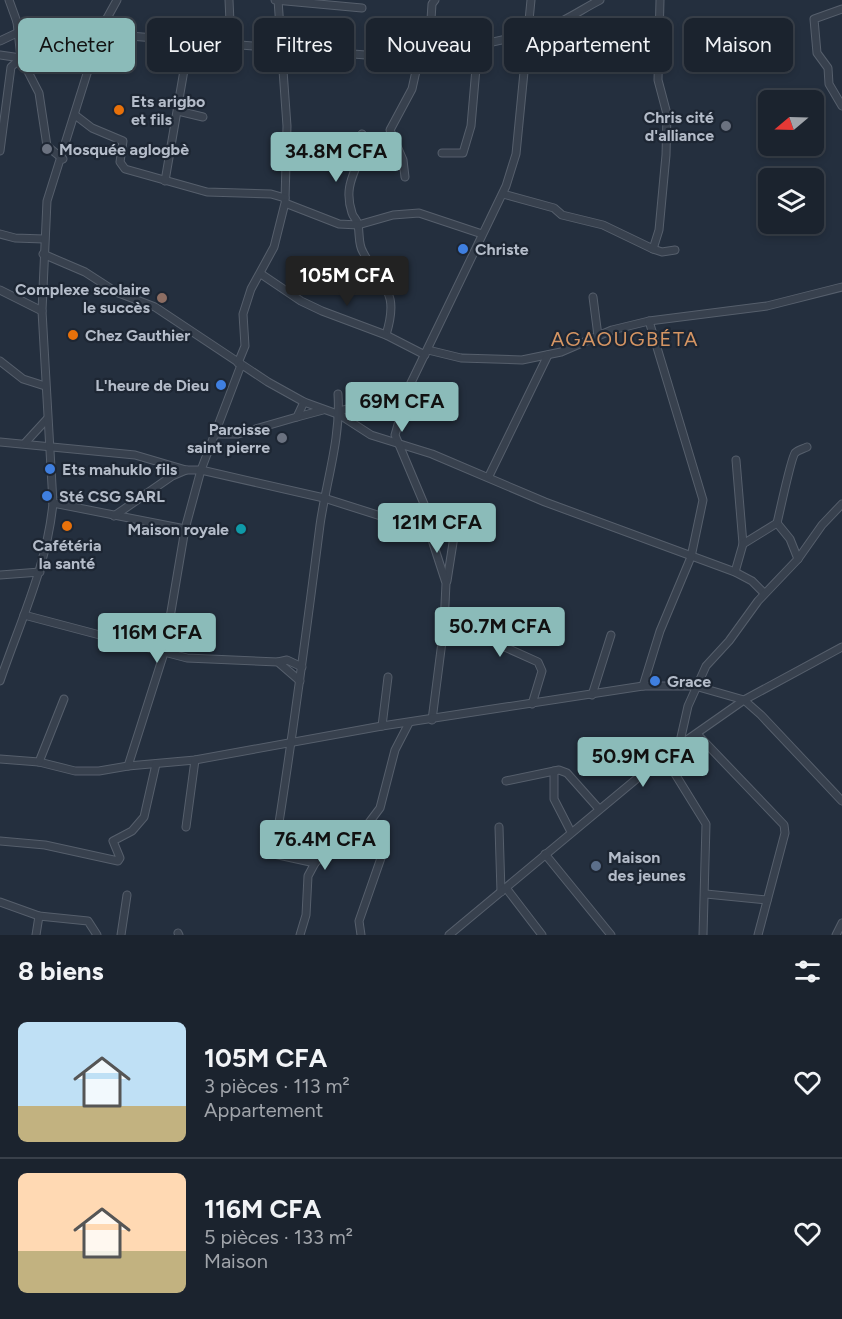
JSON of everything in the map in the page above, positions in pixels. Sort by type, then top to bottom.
[{"type":"street","points":[[9,0],[18,24]]},
{"type":"street","points":[[107,18],[117,0]]},
{"type":"street","points":[[230,0],[230,18]]},
{"type":"street","points":[[278,18],[277,0],[362,8]]},
{"type":"street","points":[[431,18],[432,4],[435,0]]},
{"type":"street","points":[[529,18],[531,0]]},
{"type":"street","points":[[568,18],[600,0]]},
{"type":"street","points":[[653,249],[659,230],[666,156],[667,114],[658,80],[661,36],[660,0]]},
{"type":"street","points":[[842,9],[814,19],[817,53],[828,68],[829,84],[842,106]]},
{"type":"street","points":[[0,41],[18,32]]},
{"type":"street","points":[[0,55],[18,58]]},
{"type":"street","points":[[0,151],[11,67],[18,61]]},
{"type":"street","points":[[28,72],[39,93],[47,146],[63,159]]},
{"type":"street","points":[[0,681],[40,572],[50,530],[53,503],[42,311],[47,201],[63,159],[88,72]]},
{"type":"street","points":[[165,181],[184,72]]},
{"type":"street","points":[[128,766],[164,653],[185,529],[201,470],[216,434],[245,346],[243,314],[251,290],[274,247],[285,200],[288,178],[287,126],[282,72]]},
{"type":"street","points":[[405,177],[403,160],[390,130],[412,89],[416,72]]},
{"type":"street","points":[[442,153],[463,153],[471,126],[476,72]]},
{"type":"street","points":[[446,583],[427,512],[412,471],[397,444],[397,421],[408,389],[502,194],[516,154],[524,72]]},
{"type":"street","points":[[178,111],[203,117]]},
{"type":"street","points":[[75,115],[92,128],[123,141],[122,166],[165,181],[207,192],[271,194],[339,224],[358,225],[393,215],[419,213],[432,215],[482,234]]},
{"type":"street","points":[[362,134],[363,145],[348,189],[352,213],[358,225],[362,251],[389,292],[392,315],[386,335]]},
{"type":"street","points":[[502,194],[554,208],[562,215],[603,225],[662,252],[675,250]]},
{"type":"street","points":[[0,234],[15,238],[44,239]]},
{"type":"street","points":[[43,254],[85,272],[116,292],[155,307],[240,364],[304,402],[323,410],[340,413],[382,401],[408,389]]},
{"type":"street","points":[[261,274],[301,301],[322,311],[426,352],[500,361],[548,355],[598,336],[649,321],[767,306],[842,287]]},
{"type":"street","points":[[0,290],[42,311]]},
{"type":"street","points":[[593,297],[598,336]]},
{"type":"street","points":[[643,686],[660,631],[691,557],[701,513],[701,493],[649,321]]},
{"type":"street","points":[[489,476],[548,355]]},
{"type":"street","points":[[0,361],[23,379],[45,386]]},
{"type":"street","points":[[315,863],[274,854],[292,743],[324,498],[340,413],[338,394]]},
{"type":"street","points":[[297,417],[304,402]]},
{"type":"street","points":[[216,434],[233,435],[323,410]]},
{"type":"street","points":[[340,413],[365,432],[432,454],[489,476],[545,502],[735,572],[752,581],[764,593]]},
{"type":"street","points":[[25,443],[48,418]]},
{"type":"street","points":[[0,442],[135,454],[186,470],[201,470],[324,498],[431,532]]},
{"type":"street","points":[[743,544],[777,523],[786,493],[791,460],[794,454],[807,447]]},
{"type":"street","points":[[735,572],[743,544],[736,460]]},
{"type":"street","points":[[114,516],[172,476],[186,470]]},
{"type":"street","points":[[53,503],[185,529]]},
{"type":"street","points":[[680,746],[691,698],[706,666],[729,641],[764,593],[798,560],[822,525],[842,504]]},
{"type":"street","points":[[777,523],[790,538],[798,560]]},
{"type":"street","points":[[432,720],[444,626],[446,583],[455,530]]},
{"type":"street","points":[[0,575],[40,572]]},
{"type":"street","points":[[24,615],[164,653],[195,659],[278,662],[287,660],[302,667]]},
{"type":"street","points":[[444,626],[469,631],[538,662],[542,666],[542,671],[532,704]]},
{"type":"street","points":[[592,695],[611,635]]},
{"type":"street","points":[[449,935],[664,756],[744,700],[842,647]]},
{"type":"street","points":[[278,662],[300,681]]},
{"type":"street","points":[[382,726],[388,677]]},
{"type":"street","points":[[0,759],[39,762],[90,772],[195,760],[382,726],[643,686],[695,686],[744,700],[842,801]]},
{"type":"street","points":[[679,686],[691,698]]},
{"type":"street","points":[[39,762],[64,699]]},
{"type":"street","points":[[300,935],[306,915],[308,876],[315,863],[342,837],[368,824],[380,808],[395,750],[409,723]]},
{"type":"street","points":[[697,734],[784,825],[785,833],[758,935]]},
{"type":"street","points":[[664,756],[706,824],[706,894],[703,935]]},
{"type":"street","points":[[186,827],[195,760]]},
{"type":"street","points":[[0,841],[45,845],[118,861],[120,858],[113,841],[132,831],[144,817],[156,764]]},
{"type":"street","points":[[506,781],[557,769],[567,773],[598,809]]},
{"type":"street","points":[[554,771],[554,799],[571,832]]},
{"type":"street","points":[[361,935],[359,921],[381,858],[371,840],[368,824]]},
{"type":"street","points":[[499,826],[503,890],[542,935]]},
{"type":"street","points":[[545,854],[611,935]]},
{"type":"street","points":[[706,894],[767,900]]},
{"type":"street","points":[[121,935],[127,895]]},
{"type":"street","points":[[0,902],[39,916],[88,921],[98,935]]},
{"type":"street","points":[[36,935],[39,916]]},
{"type":"street","points":[[836,935],[842,923]]},
{"type":"place","name":"Ets arigbo et fils","points":[[119,110]]},
{"type":"place","name":"Chris cité d'alliance","points":[[726,126]]},
{"type":"place","name":"Mosquée aglogbè","points":[[47,149]]},
{"type":"place","name":"Christe","points":[[463,249]]},
{"type":"place","name":"Complexe scolaire le succès","points":[[162,298]]},
{"type":"place","name":"Chez Gauthier","points":[[73,335]]},
{"type":"place","name":"L'heure de Dieu","points":[[221,385]]},
{"type":"place","name":"Paroisse saint pierre","points":[[282,438]]},
{"type":"place","name":"Ets mahuklo fils","points":[[50,469]]},
{"type":"place","name":"Sté CSG SARL","points":[[47,496]]},
{"type":"place","name":"Cafétéria la santé","points":[[67,526]]},
{"type":"place","name":"Maison royale","points":[[241,529]]},
{"type":"place","name":"Grace","points":[[655,681]]},
{"type":"place","name":"Maison des jeunes","points":[[596,866]]},
{"type":"district","name":"AGAOUGBÉTA","points":[[625,339]]}]
